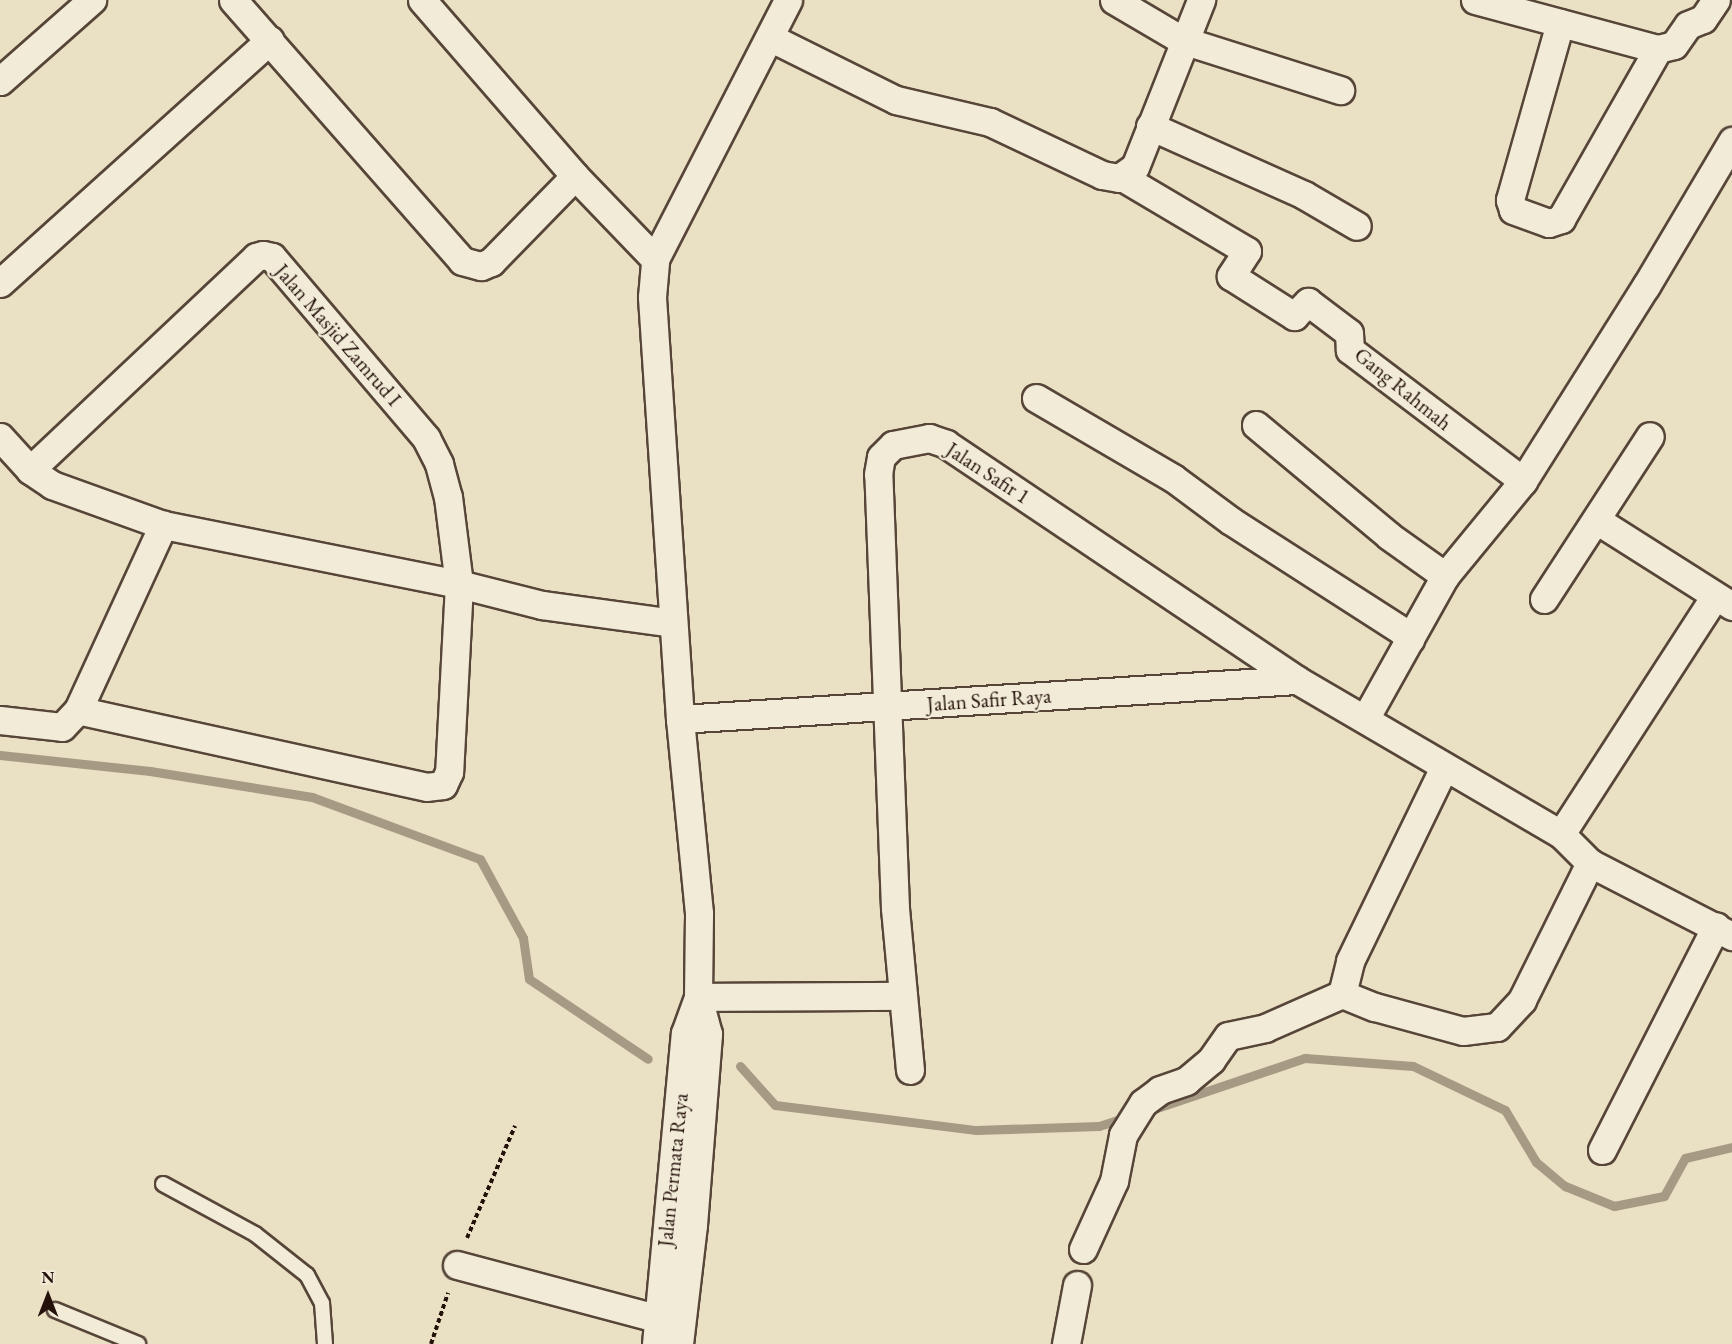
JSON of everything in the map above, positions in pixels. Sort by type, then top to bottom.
[{"type":"street","points":[[0,81],[92,0]]},
{"type":"street","points":[[233,0],[462,261],[481,266],[491,262],[575,176]]},
{"type":"street","points":[[422,0],[575,176],[655,259]]},
{"type":"street","points":[[679,1344],[708,1034],[698,997],[699,913],[680,719],[654,365],[655,259],[771,38],[788,0]]},
{"type":"street","points":[[1114,0],[1182,40],[1340,90]]},
{"type":"street","points":[[771,38],[896,100],[990,122],[1102,176],[1122,177],[1135,167],[1182,40],[1201,0]]},
{"type":"street","points":[[1475,0],[1658,49],[1674,45],[1688,25],[1703,19],[1716,0]]},
{"type":"street","points":[[1560,23],[1510,200],[1513,210],[1549,223],[1561,219],[1658,49]]},
{"type":"street","points":[[0,283],[270,40]]},
{"type":"street","points":[[1150,126],[1304,195],[1357,226]]},
{"type":"street","points":[[1365,719],[1445,576],[1523,481],[1646,286],[1732,141]]},
{"type":"street","name":"Gang Rahmah","points":[[1122,177],[1247,251],[1231,276],[1294,316],[1308,302],[1349,333],[1350,350],[1356,355],[1523,481]]},
{"type":"street","name":"Jalan Masjid Zamrud I","points":[[30,470],[256,257],[263,255],[272,257],[426,438],[439,464],[448,497],[459,584],[449,772],[443,785],[427,787],[78,710]]},
{"type":"street","points":[[1036,398],[1173,478],[1231,521],[1401,630],[1410,639]]},
{"type":"street","points":[[1256,425],[1389,536],[1445,576]]},
{"type":"street","points":[[1544,599],[1598,521],[1650,436]]},
{"type":"street","points":[[0,437],[30,470],[73,495],[163,525],[459,584],[542,605],[673,623]]},
{"type":"street","name":"Jalan Safir 1","points":[[910,1070],[903,996],[885,707],[878,474],[881,457],[893,445],[929,438],[946,444],[1297,680],[1561,834],[1590,863],[1724,931]]},
{"type":"street","points":[[1561,834],[1724,601],[1598,521]]},
{"type":"street","points":[[0,720],[62,726],[78,710],[163,525]]},
{"type":"street","name":"Jalan Safir Raya","points":[[680,719],[1297,680]]},
{"type":"street","points":[[1342,994],[1350,961],[1444,767]]},
{"type":"street","points":[[1083,1249],[1114,1181],[1123,1135],[1143,1103],[1160,1090],[1186,1081],[1211,1060],[1228,1036],[1265,1028],[1342,994],[1375,1007],[1463,1031],[1497,1027],[1522,1000],[1590,863]]},
{"type":"street","points":[[1602,1150],[1724,931]]},
{"type":"street","points":[[698,997],[903,996]]},
{"type":"street","name":"Jalan Permata Raya","points":[[656,1331],[672,1197],[685,1033],[698,997]]},
{"type":"street","points":[[457,1265],[656,1331]]},
{"type":"street","points":[[1066,1344],[1077,1285]]},
{"type":"lane","points":[[163,1184],[255,1234],[307,1275],[322,1303],[325,1344]]},
{"type":"lane","points":[[55,1310],[138,1344]]},
{"type":"path","points":[[431,1344],[457,1265],[515,1126]]},
{"type":"waterway","points":[[0,755],[150,771],[312,797],[480,859],[523,938],[529,979],[648,1059]]},
{"type":"waterway","points":[[1151,1110],[1305,1058],[1413,1066],[1505,1110],[1536,1162],[1565,1186],[1614,1206],[1664,1196],[1685,1158],[1732,1147]]},
{"type":"waterway","points":[[740,1066],[775,1105],[976,1130],[1099,1126],[1126,1117]]}]
